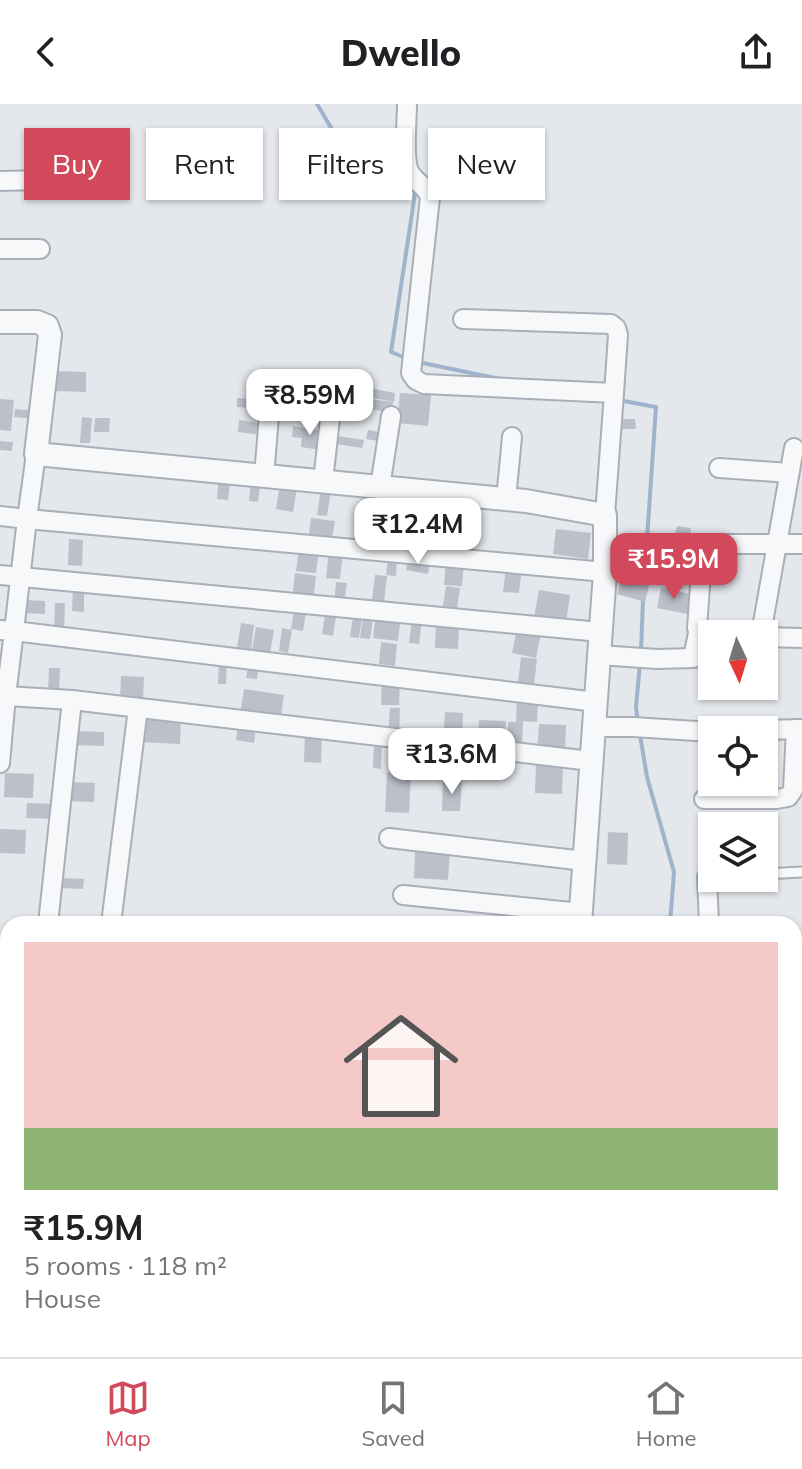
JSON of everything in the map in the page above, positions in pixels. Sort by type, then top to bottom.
[{"type":"street","points":[[407,104],[409,171],[430,197],[411,373],[416,380],[424,384],[614,393]]},
{"type":"street","points":[[0,181],[24,180]]},
{"type":"street","points":[[0,249],[40,249]]},
{"type":"street","points":[[463,319],[611,324],[618,335],[581,916]]},
{"type":"street","points":[[0,322],[37,322],[47,326],[50,335],[19,578],[7,631],[6,696],[0,763]]},
{"type":"street","points":[[323,481],[332,401],[337,398],[351,399]]},
{"type":"street","points":[[264,476],[270,404]]},
{"type":"street","points":[[380,487],[391,416]]},
{"type":"street","points":[[506,499],[512,437]]},
{"type":"street","points":[[764,620],[794,448]]},
{"type":"street","points":[[36,454],[506,499],[605,515]]},
{"type":"street","points":[[719,468],[789,473]]},
{"type":"street","points":[[0,516],[605,572]]},
{"type":"street","points":[[698,629],[703,544],[802,544]]},
{"type":"street","points":[[0,575],[600,644],[657,659],[693,658],[698,648]]},
{"type":"street","points":[[7,631],[596,702]]},
{"type":"street","points":[[778,637],[802,638]]},
{"type":"street","points":[[6,696],[72,700],[591,761]]},
{"type":"street","points":[[49,916],[72,700]]},
{"type":"street","points":[[112,916],[138,708]]},
{"type":"street","points":[[594,727],[698,731]]},
{"type":"street","points":[[704,799],[788,797],[793,790],[799,729],[778,730]]},
{"type":"street","points":[[389,838],[584,861]]},
{"type":"street","points":[[709,892],[709,916]]},
{"type":"street","points":[[403,895],[566,916]]},
{"type":"lane","points":[[778,873],[802,872]]},
{"type":"building","points":[[54,371],[86,372],[86,392],[54,391]]},
{"type":"building","points":[[370,388],[395,393],[394,402],[368,397]]},
{"type":"building","points":[[400,393],[431,395],[428,426],[397,423]]},
{"type":"building","points":[[237,398],[261,400],[261,409],[237,407]]},
{"type":"building","points":[[0,399],[14,400],[11,431],[0,430]]},
{"type":"building","points":[[369,399],[393,402],[392,412],[367,409]]},
{"type":"building","points":[[15,409],[39,411],[38,419],[14,417]]},
{"type":"building","points":[[82,417],[92,418],[90,443],[80,443]]},
{"type":"building","points":[[95,418],[110,418],[109,432],[94,432]]},
{"type":"building","points":[[618,419],[635,419],[636,429],[618,429]]},
{"type":"building","points":[[239,420],[264,424],[262,435],[238,432]]},
{"type":"building","points":[[293,426],[327,431],[321,450],[301,447],[302,438],[292,437]]},
{"type":"building","points":[[368,430],[386,433],[384,442],[366,439]]},
{"type":"building","points":[[331,435],[364,440],[362,448],[330,443]]},
{"type":"building","points":[[0,441],[13,442],[12,451],[0,450]]},
{"type":"building","points":[[219,473],[231,474],[228,500],[217,499]]},
{"type":"building","points":[[251,478],[261,479],[258,502],[249,501]]},
{"type":"building","points":[[280,484],[297,487],[293,512],[276,509]]},
{"type":"building","points":[[321,488],[331,490],[327,516],[317,515]]},
{"type":"building","points":[[368,490],[387,492],[381,540],[363,538]]},
{"type":"building","points":[[311,518],[335,521],[332,539],[309,535]]},
{"type":"building","points":[[677,526],[691,528],[690,536],[675,534]]},
{"type":"building","points":[[556,529],[591,533],[588,559],[553,554]]},
{"type":"building","points":[[69,539],[83,540],[82,566],[68,565]]},
{"type":"building","points":[[299,548],[319,550],[316,573],[296,571]]},
{"type":"building","points":[[329,550],[343,552],[340,579],[326,578]]},
{"type":"building","points":[[408,557],[430,561],[428,574],[406,570]]},
{"type":"building","points":[[388,559],[397,560],[396,576],[386,575]]},
{"type":"building","points":[[446,562],[464,563],[462,586],[444,585]]},
{"type":"building","points":[[506,566],[522,567],[519,593],[503,592]]},
{"type":"building","points":[[295,573],[316,576],[313,601],[292,599]]},
{"type":"building","points":[[623,574],[650,582],[645,602],[617,594]]},
{"type":"building","points":[[375,575],[387,576],[384,602],[372,600]]},
{"type":"building","points":[[336,582],[347,583],[344,605],[334,604]]},
{"type":"building","points":[[446,586],[460,588],[457,608],[443,606]]},
{"type":"building","points":[[73,588],[84,588],[84,612],[72,611]]},
{"type":"building","points":[[661,588],[691,594],[687,614],[657,608]]},
{"type":"building","points":[[539,590],[570,595],[566,622],[534,617]]},
{"type":"building","points":[[25,600],[45,601],[45,614],[24,613]]},
{"type":"building","points":[[55,603],[65,603],[64,631],[54,631]]},
{"type":"building","points":[[295,605],[307,607],[303,631],[291,629]]},
{"type":"building","points":[[326,609],[337,610],[333,636],[322,634]]},
{"type":"building","points":[[354,610],[363,612],[359,638],[350,637]]},
{"type":"building","points":[[364,611],[374,613],[370,639],[360,638]]},
{"type":"building","points":[[376,612],[401,615],[398,641],[373,638]]},
{"type":"building","points":[[412,618],[422,619],[419,644],[409,643]]},
{"type":"building","points":[[436,622],[459,623],[458,649],[435,648]]},
{"type":"building","points":[[241,623],[254,625],[251,650],[237,648]]},
{"type":"building","points":[[256,627],[274,630],[270,653],[252,650]]},
{"type":"building","points":[[282,628],[292,630],[288,653],[279,651]]},
{"type":"building","points":[[517,628],[541,633],[536,658],[512,653]]},
{"type":"building","points":[[381,642],[397,644],[395,666],[379,664]]},
{"type":"building","points":[[521,657],[537,659],[534,685],[518,683]]},
{"type":"building","points":[[219,660],[227,661],[226,684],[218,684]]},
{"type":"building","points":[[249,662],[259,663],[257,679],[246,678]]},
{"type":"building","points":[[49,668],[60,668],[59,694],[48,694]]},
{"type":"building","points":[[121,676],[144,677],[143,701],[120,700]]},
{"type":"building","points":[[382,680],[400,681],[399,705],[381,705]]},
{"type":"building","points":[[244,689],[284,695],[280,721],[240,715]]},
{"type":"building","points":[[517,695],[538,696],[537,722],[523,721],[522,748],[507,748],[508,722],[516,722]]},
{"type":"building","points":[[390,708],[400,708],[399,734],[388,734]]},
{"type":"building","points":[[445,712],[463,713],[462,741],[443,741]]},
{"type":"building","points":[[143,716],[181,718],[180,744],[142,742]]},
{"type":"building","points":[[479,720],[506,721],[505,745],[478,744]]},
{"type":"building","points":[[539,724],[566,725],[565,754],[537,753]]},
{"type":"building","points":[[238,725],[256,728],[254,743],[236,740]]},
{"type":"building","points":[[74,731],[104,732],[104,746],[74,745]]},
{"type":"building","points":[[305,733],[322,734],[321,763],[304,762]]},
{"type":"building","points":[[374,742],[382,743],[381,769],[373,768]]},
{"type":"building","points":[[402,747],[419,748],[418,773],[411,773],[409,813],[385,812],[387,772],[401,773]]},
{"type":"building","points":[[536,762],[563,763],[562,794],[535,793]]},
{"type":"building","points":[[5,773],[34,774],[33,798],[4,797]]},
{"type":"building","points":[[443,781],[462,781],[460,811],[442,811]]},
{"type":"building","points":[[67,782],[95,783],[94,802],[66,801]]},
{"type":"building","points":[[27,803],[56,804],[55,819],[26,818]]},
{"type":"building","points":[[0,829],[26,830],[25,854],[0,853]]},
{"type":"building","points":[[608,832],[628,833],[627,865],[607,864]]},
{"type":"building","points":[[415,850],[450,851],[448,880],[414,878]]},
{"type":"building","points":[[60,878],[84,879],[83,889],[59,888]]},
{"type":"waterway","points":[[317,104],[331,128]]},
{"type":"waterway","points":[[406,358],[391,352],[416,187]]},
{"type":"waterway","points":[[418,362],[500,379]]},
{"type":"waterway","points":[[618,400],[656,407],[644,583]]},
{"type":"waterway","points":[[641,651],[643,600]]},
{"type":"waterway","points":[[638,722],[636,707],[640,663]]},
{"type":"waterway","points":[[640,735],[647,777],[674,872],[671,916]]}]
